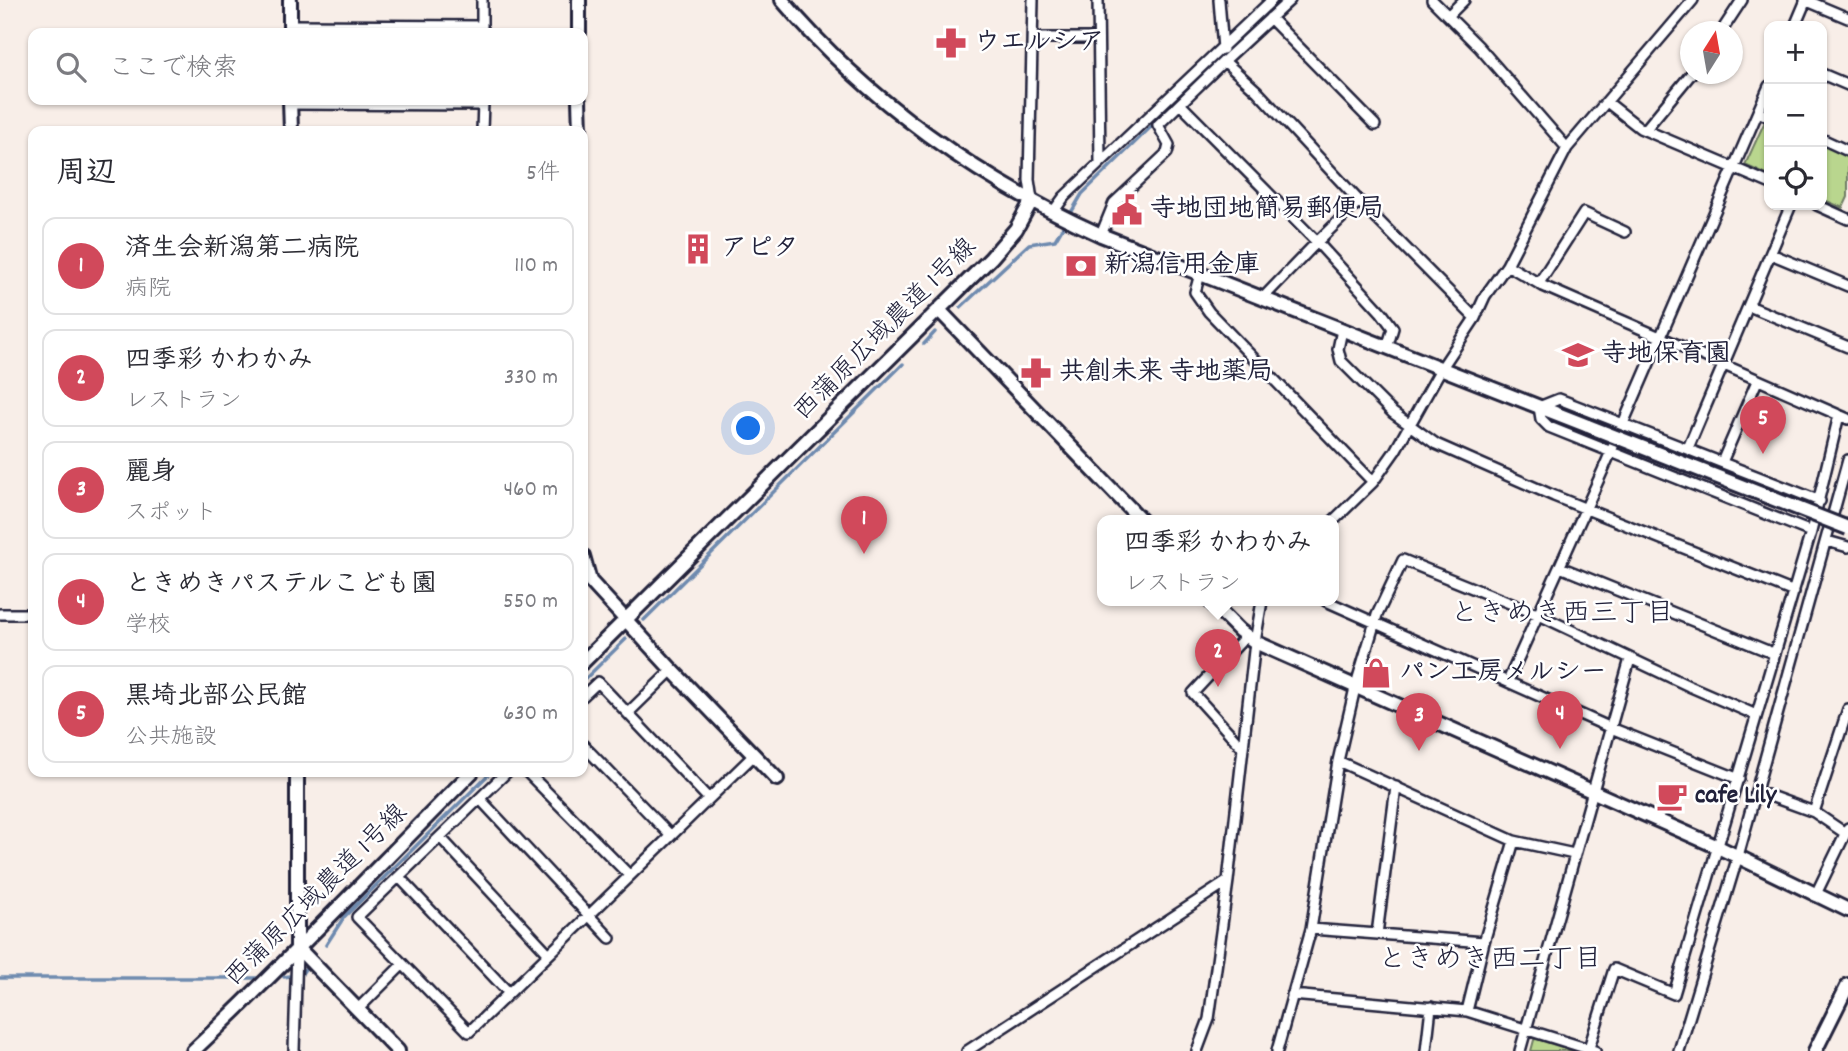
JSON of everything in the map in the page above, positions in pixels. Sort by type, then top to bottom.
[{"type":"street","points":[[290,0],[290,28]]},
{"type":"street","points":[[482,0],[482,28]]},
{"type":"street","points":[[579,0],[579,28]]},
{"type":"street","points":[[782,0],[807,30],[918,127],[970,164],[1053,212],[1101,235],[1262,299],[1848,528]]},
{"type":"street","points":[[1032,200],[1029,180],[1033,0]]},
{"type":"street","points":[[1098,0],[1100,163]]},
{"type":"street","points":[[1219,0],[1223,49]]},
{"type":"street","points":[[1053,212],[1064,197],[1272,0]]},
{"type":"street","points":[[1101,235],[1114,203],[1167,153],[1169,145],[1158,125],[1290,0]]},
{"type":"street","points":[[1432,0],[1567,148]]},
{"type":"street","points":[[1448,16],[1464,0]]},
{"type":"street","points":[[1728,21],[1742,0]]},
{"type":"street","points":[[1797,21],[1806,0],[1848,18]]},
{"type":"street","points":[[1339,515],[1373,482],[1395,451],[1441,369],[1507,265],[1567,148],[1688,3]]},
{"type":"street","points":[[1270,18],[1375,125]]},
{"type":"street","points":[[1033,38],[1098,38]]},
{"type":"street","points":[[1224,61],[1257,91],[1359,201],[1475,318]]},
{"type":"street","points":[[1827,76],[1848,85]]},
{"type":"street","points":[[1645,130],[1683,84]]},
{"type":"street","points":[[1507,681],[1586,509],[1764,98]]},
{"type":"street","points":[[1607,102],[1645,130],[1764,181]]},
{"type":"street","points":[[1180,104],[1317,242],[1382,313],[1393,328],[1387,348]]},
{"type":"street","points":[[290,105],[291,126]]},
{"type":"street","points":[[482,126],[483,105]]},
{"type":"street","points":[[579,105],[580,126]]},
{"type":"street","points":[[1758,112],[1764,115]]},
{"type":"street","points":[[1827,141],[1848,151]]},
{"type":"street","name":"西蒲原広域農道 1号線","points":[[588,657],[1007,242],[1032,200]]},
{"type":"street","points":[[1262,299],[1359,201]]},
{"type":"street","points":[[1688,448],[1789,210]]},
{"type":"street","points":[[1827,210],[1848,219]]},
{"type":"street","points":[[1539,284],[1584,213],[1625,232]]},
{"type":"street","points":[[1771,254],[1848,286]]},
{"type":"street","points":[[1292,995],[1467,1011],[1590,1050],[1614,969],[1674,994],[1739,779],[1844,417],[1756,381],[1539,284],[1507,265]]},
{"type":"street","points":[[1200,274],[1195,292],[1209,312],[1373,482]]},
{"type":"street","points":[[1749,306],[1848,347]]},
{"type":"street","points":[[939,310],[1136,515]]},
{"type":"street","points":[[1342,330],[1338,349],[1341,361],[1409,427],[1436,444],[1586,509],[1794,592]]},
{"type":"street","points":[[1722,461],[1756,381]]},
{"type":"street","points":[[1539,407],[1559,399],[1820,501]]},
{"type":"street","points":[[1539,407],[1541,419],[1549,427],[1811,532]]},
{"type":"street","points":[[1679,1051],[1738,856],[1848,460]]},
{"type":"street","points":[[1827,541],[1848,547]]},
{"type":"street","points":[[1277,1051],[1311,929],[1338,761],[1355,688],[1374,623],[1403,560],[1539,615],[1756,715]]},
{"type":"street","points":[[1560,567],[1775,654]]},
{"type":"street","points":[[588,574],[590,581],[777,779]]},
{"type":"street","points":[[1214,606],[1251,639],[1355,688],[1738,856],[1848,910]]},
{"type":"street","points":[[1197,1051],[1209,1019],[1228,881],[1251,639],[1261,606]]},
{"type":"street","points":[[1337,606],[1611,728],[1739,779]]},
{"type":"street","points":[[0,614],[28,614]]},
{"type":"street","points":[[1242,747],[1192,693],[1251,639]]},
{"type":"street","points":[[1520,1051],[1630,659]]},
{"type":"street","points":[[628,713],[672,670]]},
{"type":"street","points":[[588,691],[598,682],[708,798]]},
{"type":"street","points":[[1814,812],[1848,709]]},
{"type":"street","points":[[588,750],[670,835]]},
{"type":"street","points":[[502,777],[357,917],[469,1031],[754,755]]},
{"type":"street","points":[[1338,761],[1514,841],[1574,855]]},
{"type":"street","points":[[294,1051],[298,947],[298,777]]},
{"type":"street","name":"西蒲原広域農道 1号線","points":[[193,1051],[263,985],[465,777]]},
{"type":"street","points":[[532,777],[629,875]]},
{"type":"street","points":[[1377,934],[1396,787]]},
{"type":"street","points":[[1756,791],[1814,812],[1847,830],[1815,896]]},
{"type":"street","points":[[480,799],[610,938]]},
{"type":"street","points":[[440,837],[548,954]]},
{"type":"street","points":[[1467,1011],[1514,841]]},
{"type":"street","points":[[399,877],[509,993]]},
{"type":"street","points":[[967,1051],[1228,881]]},
{"type":"street","points":[[1311,929],[1484,942]]},
{"type":"street","points":[[298,947],[398,1051]]},
{"type":"street","points":[[358,1009],[403,964]]},
{"type":"street","points":[[1815,1051],[1848,985]]},
{"type":"street","points":[[1426,1051],[1431,1007]]},
{"type":"green space","points":[[1764,123],[1764,174],[1745,165]]},
{"type":"green space","points":[[1827,146],[1848,155],[1848,197],[1843,208],[1827,201]]},
{"type":"green space","points":[[1539,1037],[1581,1051],[1531,1051],[1534,1040]]},
{"type":"waterway","points":[[961,307],[1029,244],[1055,240],[1082,194],[1281,0]]},
{"type":"waterway","points":[[924,344],[935,332]]},
{"type":"waterway","points":[[644,620],[903,364]]},
{"type":"waterway","points":[[588,676],[626,639]]},
{"type":"waterway","points":[[326,945],[344,917],[486,777]]},
{"type":"waterway","points":[[301,975],[305,969]]},
{"type":"waterway","points":[[284,977],[290,976]]},
{"type":"waterway","points":[[0,978],[257,978]]},
{"type":"place","name":"ウエルシア","points":[[951,43]]},
{"type":"place","name":"寺地団地簡易郵便局","points":[[1127,210]]},
{"type":"place","name":"アピタ","points":[[698,249]]},
{"type":"place","name":"新潟信用金庫","points":[[1081,266]]},
{"type":"place","name":"寺地保育園","points":[[1578,355]]},
{"type":"place","name":"共創未来 寺地薬局","points":[[1036,373]]},
{"type":"place","name":"黒埼北部公民館","points":[[1763,454]]},
{"type":"place","name":"済生会新潟第二病院","points":[[864,554]]},
{"type":"place","name":"パン工房メルシー","points":[[1376,673]]},
{"type":"place","name":"四季彩 かわかみ","points":[[1218,687]]},
{"type":"place","name":"ときめきパステルこども園","points":[[1560,749]]},
{"type":"place","name":"麗身","points":[[1419,751]]},
{"type":"place","name":"cafe Lily","points":[[1672,796]]},
{"type":"district","name":"ときめき西三丁目","points":[[1562,616]]},
{"type":"district","name":"ときめき西二丁目","points":[[1490,962]]}]
